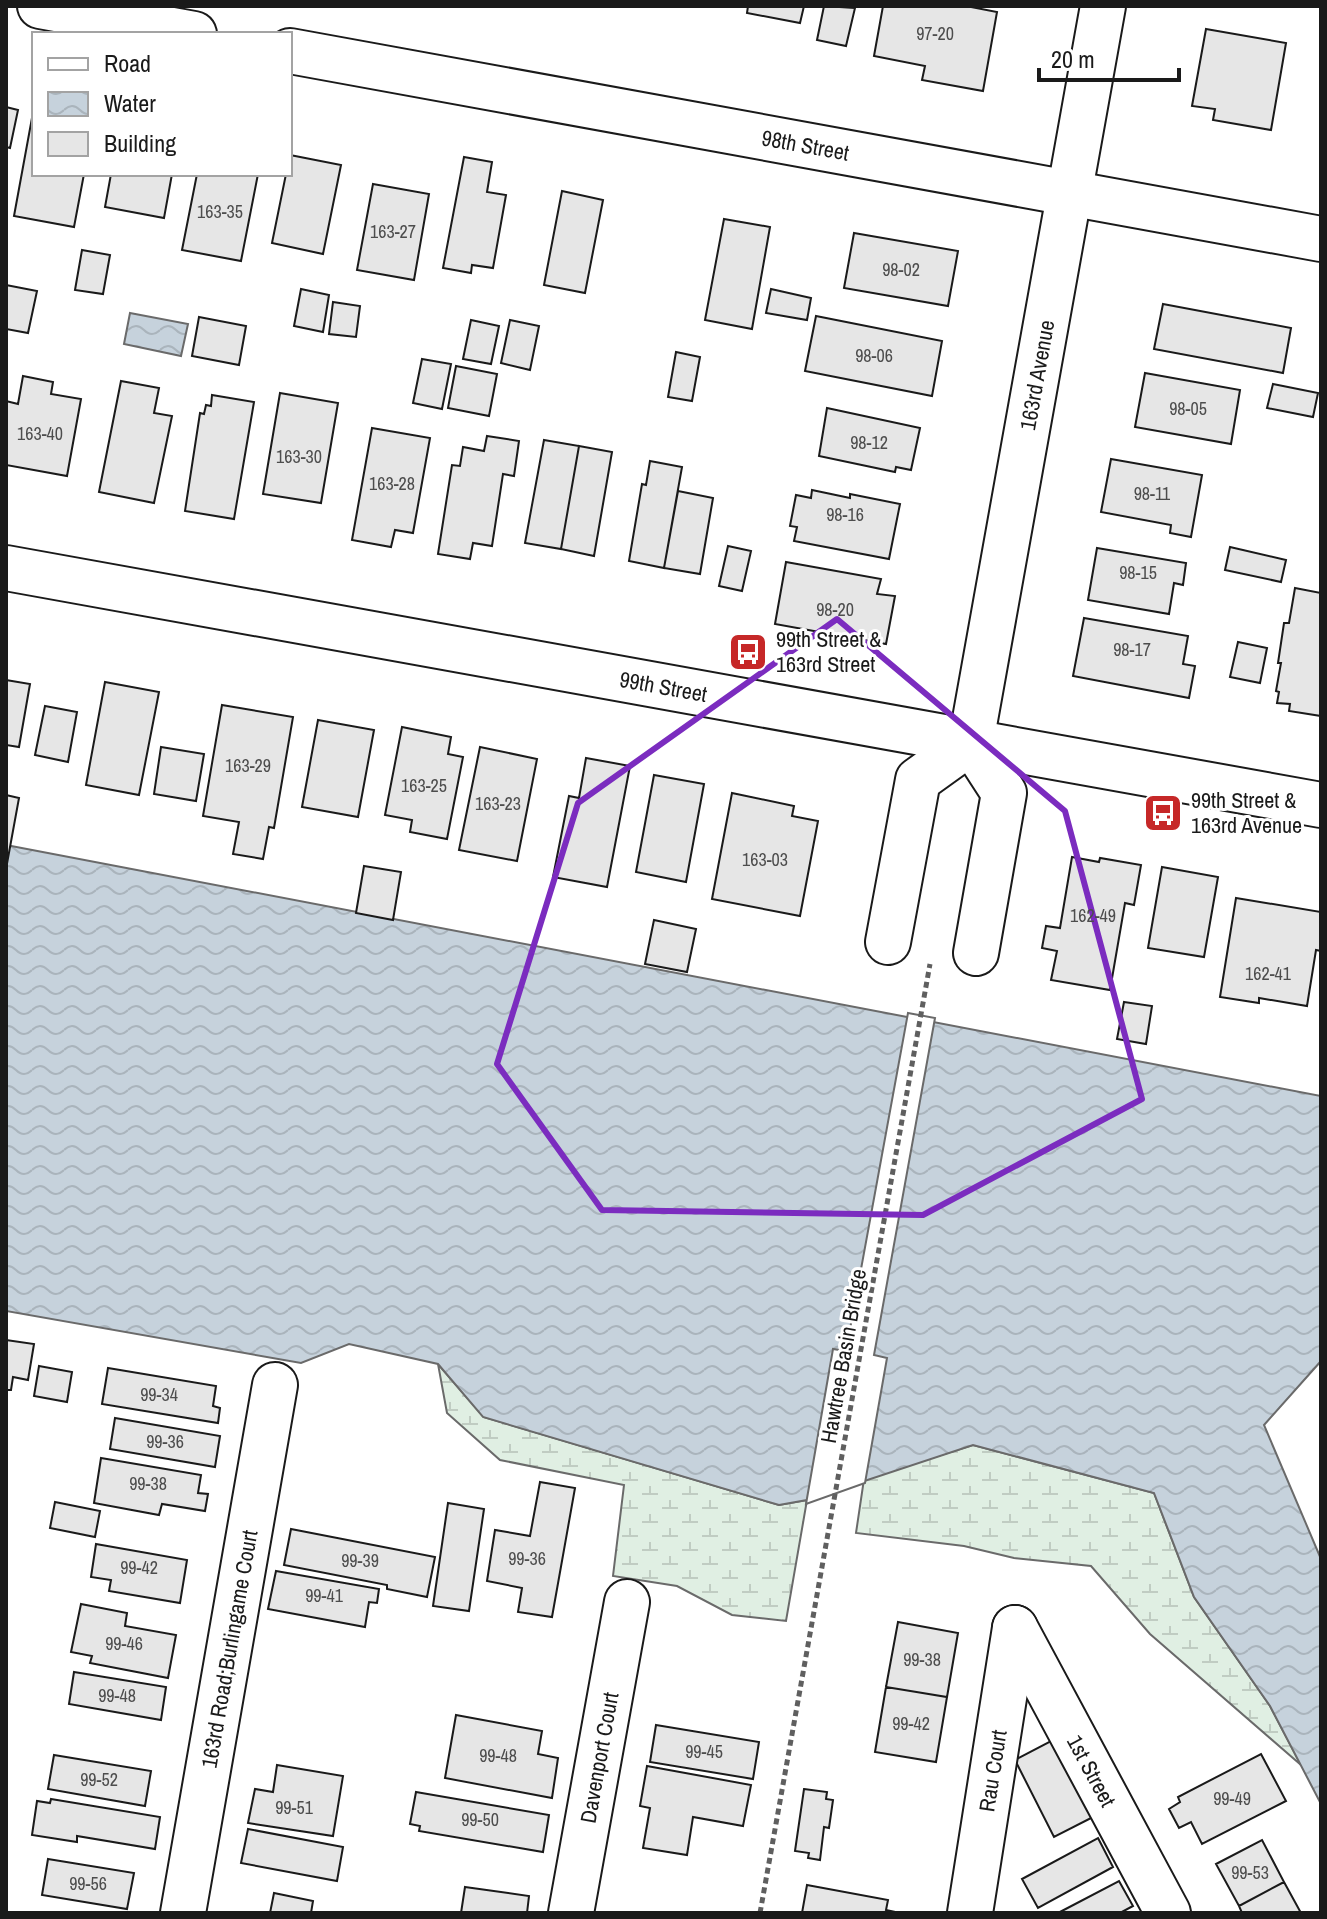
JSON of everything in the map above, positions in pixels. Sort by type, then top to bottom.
[{"type":"street","points":[[40,6],[183,32]]},
{"type":"street","name":"163rd Avenue","points":[[971,742],[1103,6]]},
{"type":"street","name":"98th Street","points":[[292,51],[1321,239]]},
{"type":"street","name":"99th Street","points":[[6,568],[1321,805]]},
{"type":"street","points":[[888,942],[918,780],[971,742],[1004,793],[976,953]]},
{"type":"street","name":"163rd Road;Burlingame Court","points":[[183,1913],[275,1385]]},
{"type":"street","name":"Davenport Court","points":[[571,1913],[627,1602]]},
{"type":"street","name":"Rau Court","points":[[970,1913],[1015,1628]]},
{"type":"street","name":"1st Street","points":[[1015,1628],[1168,1913]]},
{"type":"path","name":"Hawtree Basin Bridge","points":[[760,1913],[931,962]]},
{"type":"highlighted area","points":[[837,619],[1065,811],[1142,1099],[923,1215],[602,1210],[497,1064],[578,803]]},
{"type":"green space","points":[[438,1364],[484,1417],[779,1505],[807,1500],[786,1621],[732,1615],[677,1586],[613,1576],[624,1485],[500,1460],[447,1413]]},
{"type":"green space","points":[[973,1445],[1154,1493],[1194,1597],[1270,1706],[1301,1765],[1150,1634],[1091,1566],[1014,1558],[964,1546],[856,1533],[864,1479]]},
{"type":"water","points":[[130,313],[188,324],[181,356],[124,344]]},
{"type":"water","points":[[6,845],[1321,1096],[1321,1361],[1264,1425],[1321,1559],[1321,1804],[1270,1706],[1194,1597],[1154,1493],[973,1445],[807,1500],[779,1505],[483,1417],[438,1364],[349,1344],[301,1363],[6,1311]]},
{"type":"pier","points":[[908,1013],[935,1018],[874,1355],[887,1358],[865,1483],[806,1504],[833,1349],[846,1351]]},
{"type":"building","points":[[748,6],[804,6],[800,23],[747,13]]},
{"type":"building","points":[[824,6],[855,8],[846,46],[817,40]]},
{"type":"building","points":[[883,6],[966,6],[997,12],[983,91],[922,80],[925,66],[874,56]]},
{"type":"building","points":[[1206,29],[1286,43],[1271,130],[1213,120],[1215,109],[1192,106]]},
{"type":"building","points":[[6,107],[18,110],[10,148],[6,147]]},
{"type":"building","points":[[32,118],[32,176],[84,176],[74,227],[14,216]]},
{"type":"building","points":[[292,155],[341,165],[323,254],[272,243],[286,176],[292,176]]},
{"type":"building","points":[[464,157],[492,162],[487,192],[506,195],[493,268],[472,265],[471,273],[443,268]]},
{"type":"building","points":[[111,176],[172,176],[164,218],[105,207]]},
{"type":"building","points":[[197,176],[258,176],[241,261],[182,250]]},
{"type":"building","points":[[373,184],[429,194],[414,280],[357,270]]},
{"type":"building","points":[[562,191],[603,200],[585,293],[544,285]]},
{"type":"building","points":[[724,219],[770,227],[752,329],[705,320]]},
{"type":"building","points":[[854,233],[958,251],[948,306],[844,288]]},
{"type":"building","points":[[82,250],[110,255],[103,294],[75,290]]},
{"type":"building","points":[[6,285],[37,291],[28,333],[6,329]]},
{"type":"building","points":[[301,289],[329,295],[323,332],[294,326]]},
{"type":"building","points":[[771,289],[811,298],[807,320],[766,313]]},
{"type":"building","points":[[333,302],[360,306],[356,337],[329,334]]},
{"type":"building","points":[[1163,304],[1291,328],[1283,373],[1154,349]]},
{"type":"building","points":[[816,316],[942,341],[932,396],[805,371]]},
{"type":"building","points":[[199,317],[246,326],[239,365],[192,356]]},
{"type":"building","points":[[471,320],[499,326],[491,364],[463,359]]},
{"type":"building","points":[[510,320],[539,326],[530,370],[501,363]]},
{"type":"building","points":[[676,352],[700,357],[692,401],[668,397]]},
{"type":"building","points":[[422,359],[451,364],[442,409],[413,403]]},
{"type":"building","points":[[456,366],[497,374],[489,416],[448,408]]},
{"type":"building","points":[[1145,373],[1240,390],[1231,444],[1135,427]]},
{"type":"building","points":[[23,376],[53,382],[51,394],[81,399],[67,476],[6,465],[6,401],[18,404]]},
{"type":"building","points":[[121,381],[159,388],[154,413],[172,416],[154,503],[99,492]]},
{"type":"building","points":[[1273,384],[1318,393],[1313,417],[1267,408]]},
{"type":"building","points":[[280,393],[338,403],[321,503],[263,494]]},
{"type":"building","points":[[212,395],[254,402],[234,519],[185,511],[200,413],[204,414],[206,405],[211,406]]},
{"type":"building","points":[[827,408],[920,428],[911,470],[896,467],[895,472],[819,456]]},
{"type":"building","points":[[372,428],[430,438],[413,533],[395,530],[391,547],[352,540]]},
{"type":"building","points":[[487,436],[519,441],[514,476],[503,474],[492,546],[473,543],[470,559],[438,554],[452,465],[460,466],[463,447],[484,451]]},
{"type":"building","points":[[544,440],[579,446],[561,549],[525,543]]},
{"type":"building","points":[[579,446],[612,452],[594,556],[561,549]]},
{"type":"building","points":[[1111,459],[1202,475],[1191,537],[1170,533],[1171,525],[1101,512]]},
{"type":"building","points":[[650,461],[682,467],[664,568],[629,561],[642,484],[646,485]]},
{"type":"building","points":[[812,490],[900,504],[889,559],[794,541],[797,527],[790,526],[796,495],[811,498]]},
{"type":"building","points":[[678,491],[713,498],[700,574],[664,568]]},
{"type":"building","points":[[728,546],[751,551],[742,591],[719,586]]},
{"type":"building","points":[[1230,547],[1286,560],[1281,582],[1225,570]]},
{"type":"building","points":[[1097,548],[1186,563],[1183,585],[1174,583],[1169,614],[1088,600]]},
{"type":"building","points":[[786,562],[881,579],[877,594],[895,596],[886,644],[775,624]]},
{"type":"building","points":[[1295,588],[1321,593],[1321,716],[1289,711],[1290,704],[1277,703],[1281,663],[1278,663],[1284,623],[1289,623]]},
{"type":"building","points":[[1084,618],[1188,636],[1183,664],[1195,666],[1189,698],[1073,676]]},
{"type":"building","points":[[1238,642],[1267,648],[1260,683],[1230,677]]},
{"type":"building","points":[[6,680],[30,684],[19,747],[6,745]]},
{"type":"building","points":[[105,682],[159,692],[139,795],[86,785]]},
{"type":"building","points":[[222,705],[293,717],[274,828],[269,827],[263,859],[233,854],[239,822],[203,816]]},
{"type":"building","points":[[45,706],[77,712],[68,762],[35,755]]},
{"type":"building","points":[[318,720],[374,730],[358,817],[302,807]]},
{"type":"building","points":[[402,727],[451,737],[448,754],[463,757],[447,839],[410,832],[412,820],[385,815]]},
{"type":"building","points":[[161,747],[204,754],[196,801],[154,794]]},
{"type":"building","points":[[480,747],[537,759],[517,861],[459,850]]},
{"type":"building","points":[[586,758],[630,766],[607,887],[553,877],[569,796],[579,798]]},
{"type":"building","points":[[654,775],[704,784],[686,882],[636,872]]},
{"type":"building","points":[[732,793],[794,806],[792,816],[818,821],[800,916],[712,899]]},
{"type":"building","points":[[6,795],[19,798],[6,869]]},
{"type":"building","points":[[1072,857],[1141,865],[1134,905],[1125,903],[1110,990],[1051,980],[1057,951],[1042,948],[1046,926],[1060,928]]},
{"type":"building","points":[[364,866],[401,872],[393,920],[356,913]]},
{"type":"building","points":[[1162,867],[1218,877],[1204,957],[1148,948]]},
{"type":"building","points":[[1236,898],[1321,912],[1321,951],[1316,950],[1307,1006],[1259,998],[1259,1003],[1220,997]]},
{"type":"building","points":[[654,920],[696,929],[687,972],[645,964]]},
{"type":"building","points":[[1124,1002],[1152,1006],[1146,1044],[1117,1039]]},
{"type":"building","points":[[6,1340],[34,1344],[28,1380],[13,1377],[11,1390],[6,1390]]},
{"type":"building","points":[[39,1366],[72,1372],[67,1402],[34,1396]]},
{"type":"building","points":[[108,1368],[216,1386],[213,1406],[220,1408],[218,1423],[102,1404]]},
{"type":"building","points":[[115,1418],[220,1436],[215,1467],[110,1449]]},
{"type":"building","points":[[101,1458],[201,1475],[198,1493],[208,1494],[205,1511],[162,1504],[159,1515],[94,1503]]},
{"type":"building","points":[[540,1482],[575,1488],[552,1617],[518,1612],[522,1588],[487,1581],[495,1530],[530,1536]]},
{"type":"building","points":[[55,1502],[100,1511],[95,1537],[50,1528]]},
{"type":"building","points":[[448,1503],[484,1509],[469,1611],[433,1606]]},
{"type":"building","points":[[291,1529],[435,1557],[427,1597],[387,1589],[387,1585],[284,1565]]},
{"type":"building","points":[[96,1544],[187,1560],[180,1603],[109,1591],[111,1580],[91,1577]]},
{"type":"building","points":[[276,1571],[379,1589],[377,1603],[369,1602],[365,1627],[268,1609]]},
{"type":"building","points":[[81,1604],[127,1613],[125,1626],[176,1635],[168,1678],[90,1663],[92,1656],[71,1652]]},
{"type":"building","points":[[898,1622],[958,1633],[947,1697],[886,1687]]},
{"type":"building","points":[[74,1672],[166,1687],[161,1720],[69,1704]]},
{"type":"building","points":[[886,1687],[947,1697],[936,1762],[875,1752]]},
{"type":"building","points":[[456,1715],[542,1731],[538,1754],[558,1758],[552,1798],[445,1778]]},
{"type":"building","points":[[656,1725],[759,1742],[753,1779],[650,1762]]},
{"type":"building","points":[[1051,1741],[1081,1798],[1087,1795],[1097,1815],[1054,1837],[1015,1760]]},
{"type":"building","points":[[1261,1754],[1286,1801],[1202,1844],[1191,1822],[1179,1828],[1169,1809],[1180,1802],[1178,1797]]},
{"type":"building","points":[[54,1755],[151,1771],[145,1806],[48,1789]]},
{"type":"building","points":[[277,1765],[343,1776],[333,1836],[248,1823],[255,1789],[273,1792]]},
{"type":"building","points":[[647,1766],[751,1785],[743,1826],[693,1817],[687,1855],[643,1848],[650,1808],[640,1806]]},
{"type":"building","points":[[804,1789],[827,1792],[826,1799],[833,1800],[829,1828],[824,1827],[820,1860],[808,1858],[809,1853],[795,1851]]},
{"type":"building","points":[[416,1792],[549,1815],[543,1852],[419,1831],[420,1826],[410,1824]]},
{"type":"building","points":[[51,1799],[160,1817],[155,1849],[77,1836],[77,1842],[32,1835],[37,1801],[50,1803]]},
{"type":"building","points":[[248,1829],[343,1847],[337,1881],[241,1863]]},
{"type":"building","points":[[1098,1838],[1113,1867],[1038,1908],[1022,1879]]},
{"type":"building","points":[[1262,1840],[1284,1882],[1239,1906],[1216,1864]]},
{"type":"building","points":[[48,1859],[134,1873],[127,1909],[42,1895]]},
{"type":"building","points":[[1119,1881],[1133,1906],[1120,1913],[1058,1913]]},
{"type":"building","points":[[1284,1882],[1301,1913],[1242,1913],[1239,1906]]},
{"type":"building","points":[[807,1885],[888,1900],[886,1910],[900,1913],[802,1913]]},
{"type":"building","points":[[465,1887],[529,1896],[527,1913],[461,1913]]},
{"type":"building","points":[[274,1893],[313,1901],[311,1913],[270,1913]]},
{"type":"place","name":"99th Street & 163rd Street","points":[[748,652]]},
{"type":"place","name":"99th Street & 163rd Avenue","points":[[1163,813]]}]
